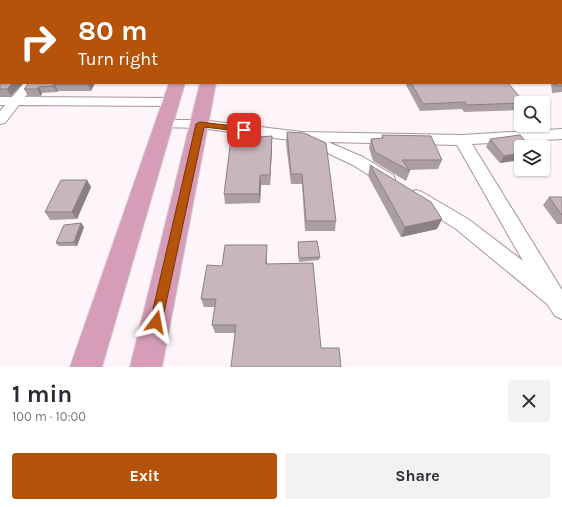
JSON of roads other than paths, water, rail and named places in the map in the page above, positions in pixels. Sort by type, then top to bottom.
[{"type":"highway","points":[[146,367],[208,84]]},
{"type":"highway","points":[[86,367],[171,103]]},
{"type":"street","points":[[0,120],[29,84]]},
{"type":"street","points":[[0,101],[171,103],[200,124],[302,137],[462,140],[562,134]]},
{"type":"street","points":[[302,137],[358,161],[462,224],[559,303]]},
{"type":"street","points":[[462,140],[559,303]]}]
